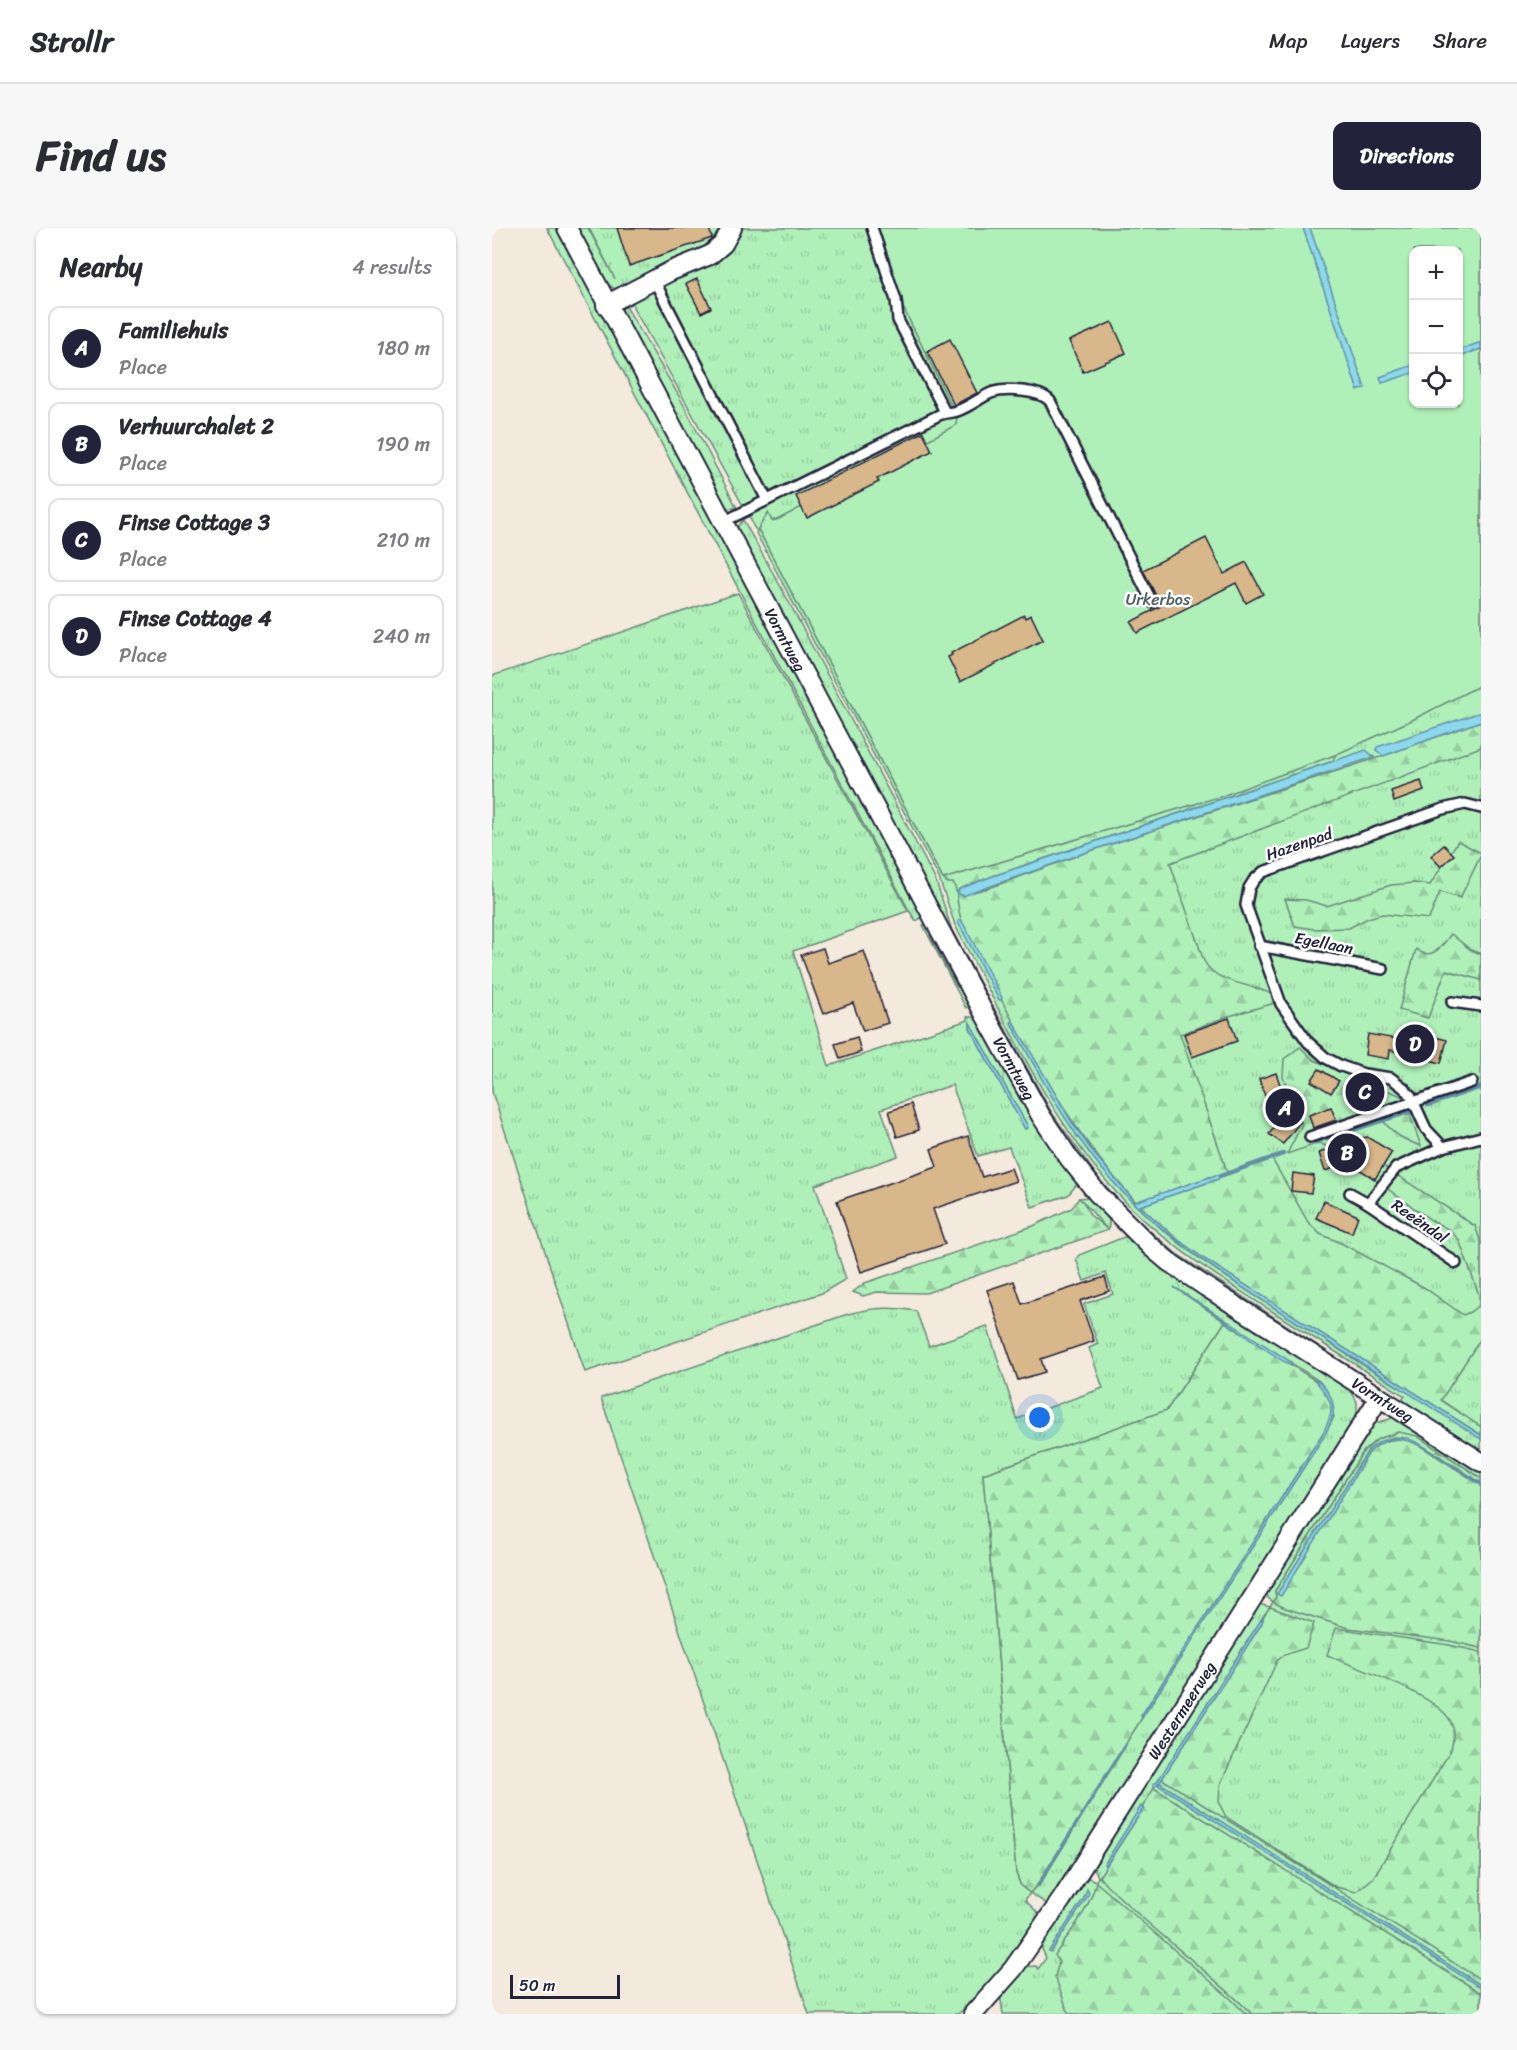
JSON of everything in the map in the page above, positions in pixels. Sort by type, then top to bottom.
[{"type":"street","name":"Vormtweg","points":[[567,228],[1009,1059],[1041,1116],[1069,1158],[1112,1209],[1169,1262],[1481,1462]]},
{"type":"street","points":[[606,305],[715,252],[725,241],[732,228]]},
{"type":"street","name":"Westermeerweg","points":[[973,2014],[1013,1969],[1062,1899],[1379,1398]]},
{"type":"lane","points":[[872,228],[896,300],[898,320],[945,412]]},
{"type":"lane","points":[[654,280],[767,500]]},
{"type":"lane","points":[[722,523],[945,412],[957,411],[994,392],[1036,393],[1046,397],[1152,602]]},
{"type":"lane","name":"Hazenpad","points":[[1414,1101],[1404,1088],[1391,1078],[1364,1074],[1341,1066],[1316,1051],[1281,1004],[1249,918],[1246,896],[1254,879],[1263,872],[1443,809],[1465,804],[1481,808]]},
{"type":"lane","name":"Egellaan","points":[[1259,946],[1383,969]]},
{"type":"lane","points":[[1452,1002],[1481,1006]]},
{"type":"lane","points":[[1310,1137],[1472,1082]]},
{"type":"lane","points":[[1414,1101],[1426,1129],[1443,1147]]},
{"type":"lane","name":"Reeëndal","points":[[1368,1203],[1396,1168],[1443,1147],[1481,1137]]},
{"type":"lane","name":"Reeëndal","points":[[1350,1193],[1456,1263]]},
{"type":"green space","points":[[547,228],[559,228],[924,913],[923,917],[916,921],[910,912]]},
{"type":"green space","name":"Urkerbos","points":[[574,228],[588,228],[615,279],[589,228],[1481,228],[1481,2014],[1003,2014],[1000,1994],[1022,1967],[1036,1966],[1038,1969],[1046,1958],[1039,1942],[1086,1877],[1096,1881],[1098,1877],[1092,1862],[1255,1605],[1270,1607],[1273,1602],[1268,1598],[1265,1589],[1370,1429],[1376,1423],[1390,1419],[1399,1405],[1397,1403],[1405,1396],[1229,1284],[1169,1241],[1150,1226],[1115,1191],[1070,1133],[1032,1072],[997,1007],[955,925],[939,878],[756,533],[757,531],[633,307],[632,300],[604,282]],"holes":[[[1011,1023],[1076,1132],[1136,1205],[1185,1246],[1261,1298],[1408,1392],[1368,1369],[1223,1275],[1171,1237],[1147,1216],[1124,1194],[1103,1170],[1077,1135]],[[1376,1440],[1276,1597],[1275,1591],[1363,1452]]]},
{"type":"green space","points":[[874,228],[1481,228],[1481,685],[1335,755],[1222,796],[943,879],[758,529],[768,513],[772,521],[779,519],[956,425],[957,417],[897,295]]},
{"type":"green space","points":[[623,304],[679,396],[737,508],[726,508],[621,310]]},
{"type":"green space","points":[[768,513],[772,521],[779,519],[1335,755],[1333,761],[993,876],[959,889],[961,895],[989,888],[1090,851],[1383,756],[1481,721],[1481,747],[1170,863],[1204,961],[1210,969],[1226,979],[1273,995],[1275,1003],[1229,1016],[1180,1034],[1228,1174],[1272,1159],[1308,1222],[1320,1234],[1425,1288],[1463,1315],[1479,1305],[1479,1295],[1459,1240],[1450,1230],[1431,1220],[1367,1174],[1341,1152],[1319,1143],[1287,1154],[1302,1124],[1283,1077],[1284,1059],[1300,1047],[1314,1060],[1404,1099],[1421,1146],[1400,1136],[1383,1121],[1343,1135],[1356,1142],[1383,1166],[1475,1226],[1481,1243],[1481,1338],[1441,1400],[1481,1427],[1481,1435],[1206,1260],[1177,1239],[1140,1206],[1218,1179],[1219,1176],[1216,1175],[1136,1202],[1085,1140],[1022,1038],[963,925],[955,886],[943,879],[758,529]]},
{"type":"green space","points":[[743,520],[782,589],[936,881],[952,930],[989,1000],[983,1003],[736,529]]},
{"type":"green space","points":[[738,593],[908,911],[793,951],[829,1066],[968,1020],[967,1017],[980,1017],[1076,1177],[1077,1184],[1068,1195],[1032,1207],[1009,1147],[978,1156],[952,1085],[881,1109],[898,1156],[815,1185],[846,1279],[822,1293],[585,1372],[492,1092],[492,676]],"holes":[[[970,1023],[1028,1127],[1025,1129],[970,1028]]]},
{"type":"green space","points":[[1458,841],[1481,855],[1460,898],[1440,892],[1429,919],[1382,914],[1349,928],[1314,929],[1295,926],[1285,899],[1306,900],[1327,906],[1391,885],[1414,883],[1430,885]]},
{"type":"green space","points":[[923,925],[928,925],[934,931],[930,936],[957,987],[964,986],[970,1005],[966,1008]]},
{"type":"green space","points":[[1451,934],[1471,950],[1481,954],[1481,980],[1446,970],[1428,1018],[1399,1010],[1416,949],[1422,953],[1432,953]]},
{"type":"green space","points":[[993,1006],[1052,1113],[1098,1177],[1096,1182],[1073,1154],[986,1008]]},
{"type":"green space","points":[[1104,1184],[1135,1218],[1177,1254],[1368,1378],[1366,1383],[1185,1267],[1099,1185]]},
{"type":"green space","points":[[1093,1197],[1106,1212],[1109,1221],[1108,1230],[1079,1198]]},
{"type":"green space","points":[[1079,1198],[1090,1215],[1108,1230],[926,1293],[877,1292],[863,1296],[853,1292],[865,1283],[1033,1226],[1072,1208]]},
{"type":"green space","points":[[1124,1237],[1129,1238],[1350,1389],[1357,1402],[1357,1416],[1050,1906],[1030,1893],[1025,1900],[1043,1918],[1001,1975],[958,2014],[809,2014],[601,1398],[845,1315],[888,1308],[916,1311],[929,1346],[987,1326],[1017,1419],[1103,1388],[1089,1348],[1098,1344],[1084,1304],[1113,1294],[1106,1273],[1084,1281],[1076,1259],[1079,1255]],"holes":[[[1174,1287],[1319,1381],[1334,1417],[1324,1436],[1125,1744],[1039,1886],[1037,1885],[1030,1893],[1021,1886],[1016,1873],[983,1474],[1167,1410],[1225,1322]]]},
{"type":"green space","points":[[1225,1322],[1316,1381],[1326,1391],[1331,1403],[1331,1417],[1030,1893],[1021,1886],[1016,1873],[983,1474],[1167,1410]]},
{"type":"green space","points":[[1398,1432],[1417,1436],[1481,1478],[1481,1483],[1414,1441],[1397,1438],[1379,1443],[1369,1449],[1277,1594],[1281,1595],[1370,1451],[1392,1440],[1410,1441],[1481,1485],[1481,1648],[1450,1641],[1348,1628],[1273,1602],[1276,1597],[1275,1591],[1363,1452],[1378,1439]]},
{"type":"green space","points":[[1270,1607],[1314,1623],[1306,1648],[1284,1655],[1277,1661],[1220,1785],[1219,1803],[1226,1817],[1336,1887],[1356,1892],[1373,1878],[1451,1750],[1453,1733],[1451,1722],[1443,1712],[1414,1692],[1327,1655],[1336,1628],[1481,1652],[1481,1980],[1162,1779]]},
{"type":"green space","points":[[1154,1788],[1481,1993],[1481,2014],[1252,2014],[1099,1877]]},
{"type":"green space","points":[[1096,1882],[1246,2014],[1069,2014],[1055,1977],[1059,1962],[1055,1955],[1084,1911]]},
{"type":"water","points":[[1303,228],[1310,228],[1365,388],[1358,391]]},
{"type":"water","points":[[1481,342],[1481,349],[1463,356],[1463,349]]},
{"type":"water","points":[[1409,366],[1409,374],[1382,383],[1380,377]]},
{"type":"water","points":[[1481,712],[1481,721],[1383,756],[1376,750],[1377,747]]},
{"type":"water","points":[[1366,750],[1374,757],[1090,851],[963,896],[958,893],[959,889],[993,876]]},
{"type":"water","points":[[962,921],[1001,1000],[958,922]]},
{"type":"water","points":[[1012,1020],[1073,1124],[1096,1156],[1135,1202],[1216,1175],[1220,1176],[1218,1179],[1140,1206],[1177,1239],[1206,1260],[1481,1435],[1481,1439],[1241,1286],[1192,1252],[1145,1214],[1123,1193],[1077,1136],[1011,1023]]},
{"type":"water","points":[[970,1023],[1028,1127],[1025,1129],[970,1028]]},
{"type":"water","points":[[1174,1287],[1291,1362],[1291,1364],[1283,1361]]},
{"type":"water","points":[[1316,1381],[1319,1381],[1330,1395],[1334,1407],[1324,1436],[1142,1718],[1141,1716],[1323,1433],[1330,1416],[1331,1405]]},
{"type":"water","points":[[1396,1437],[1407,1438],[1418,1443],[1481,1485],[1418,1445],[1399,1439],[1391,1439],[1380,1444],[1370,1451],[1281,1596],[1277,1594],[1369,1449],[1381,1441]]},
{"type":"water","points":[[1264,1615],[1262,1623],[1162,1779],[1153,1787],[1153,1784],[1157,1782]]},
{"type":"water","points":[[1126,1744],[1039,1886],[1037,1886],[1124,1745]]},
{"type":"water","points":[[1160,1783],[1481,1985],[1481,1988],[1158,1785]]},
{"type":"water","points":[[1141,1806],[1143,1809],[1105,1867],[1105,1863]]},
{"type":"water","points":[[1087,1889],[1089,1893],[1086,1899],[1051,1952],[1049,1951],[1084,1898]]},
{"type":"building","points":[[617,228],[709,228],[712,238],[629,266]]},
{"type":"building","points":[[697,279],[711,308],[701,313],[686,284]]},
{"type":"building","points":[[1112,322],[1126,353],[1083,372],[1069,341]]},
{"type":"building","points":[[950,339],[977,393],[954,405],[927,351]]},
{"type":"building","points":[[923,432],[932,451],[877,479],[879,482],[807,518],[796,496]]},
{"type":"building","points":[[1206,538],[1224,574],[1246,562],[1263,594],[1246,603],[1236,583],[1137,633],[1131,622],[1161,606],[1143,570]]},
{"type":"building","points":[[1024,615],[1025,618],[1031,615],[1043,640],[960,682],[948,657],[952,655],[951,653]]},
{"type":"building","points":[[1421,781],[1424,791],[1394,802],[1391,791]]},
{"type":"building","points":[[1444,845],[1454,855],[1441,867],[1431,856]]},
{"type":"building","points":[[823,948],[828,963],[864,951],[888,1023],[863,1031],[853,1003],[823,1014],[801,955]]},
{"type":"building","points":[[1229,1018],[1237,1041],[1192,1057],[1184,1034]]},
{"type":"building","points":[[1411,1031],[1447,1040],[1441,1063],[1390,1050],[1389,1059],[1365,1055],[1368,1034],[1408,1041]]},
{"type":"building","points":[[857,1037],[861,1052],[840,1059],[835,1044]]},
{"type":"building","points":[[1319,1069],[1339,1081],[1331,1093],[1311,1081]]},
{"type":"building","points":[[1276,1073],[1282,1090],[1287,1088],[1300,1122],[1283,1144],[1269,1134],[1281,1119],[1272,1094],[1265,1096],[1259,1079]]},
{"type":"building","points":[[1359,1080],[1379,1093],[1371,1105],[1351,1092]]},
{"type":"building","points":[[911,1104],[919,1130],[897,1137],[889,1111]]},
{"type":"building","points":[[1331,1107],[1336,1120],[1313,1128],[1309,1115]]},
{"type":"building","points":[[968,1136],[982,1177],[1011,1168],[1016,1181],[933,1209],[945,1244],[861,1272],[837,1201],[937,1167],[931,1149]]},
{"type":"building","points":[[1367,1137],[1392,1152],[1375,1179],[1349,1163],[1325,1171],[1319,1153]]},
{"type":"building","points":[[1293,1173],[1314,1176],[1311,1193],[1291,1191]]},
{"type":"building","points":[[1324,1201],[1358,1216],[1352,1233],[1316,1218]]},
{"type":"building","points":[[1105,1277],[1109,1291],[1080,1301],[1094,1341],[1041,1359],[1045,1372],[1018,1380],[987,1290],[1014,1281],[1022,1304]]},
{"type":"waterway","points":[[1428,1105],[1481,1087]]},
{"type":"waterway","points":[[1311,1143],[1412,1111]]},
{"type":"waterway","points":[[1220,1176],[1283,1154]]},
{"type":"place","name":"Finse Cottage 4","points":[[1415,1044]]},
{"type":"place","name":"Finse Cottage 3","points":[[1365,1092]]},
{"type":"place","name":"Familiehuis","points":[[1285,1108]]},
{"type":"place","name":"Verhuurchalet 2","points":[[1347,1153]]}]
